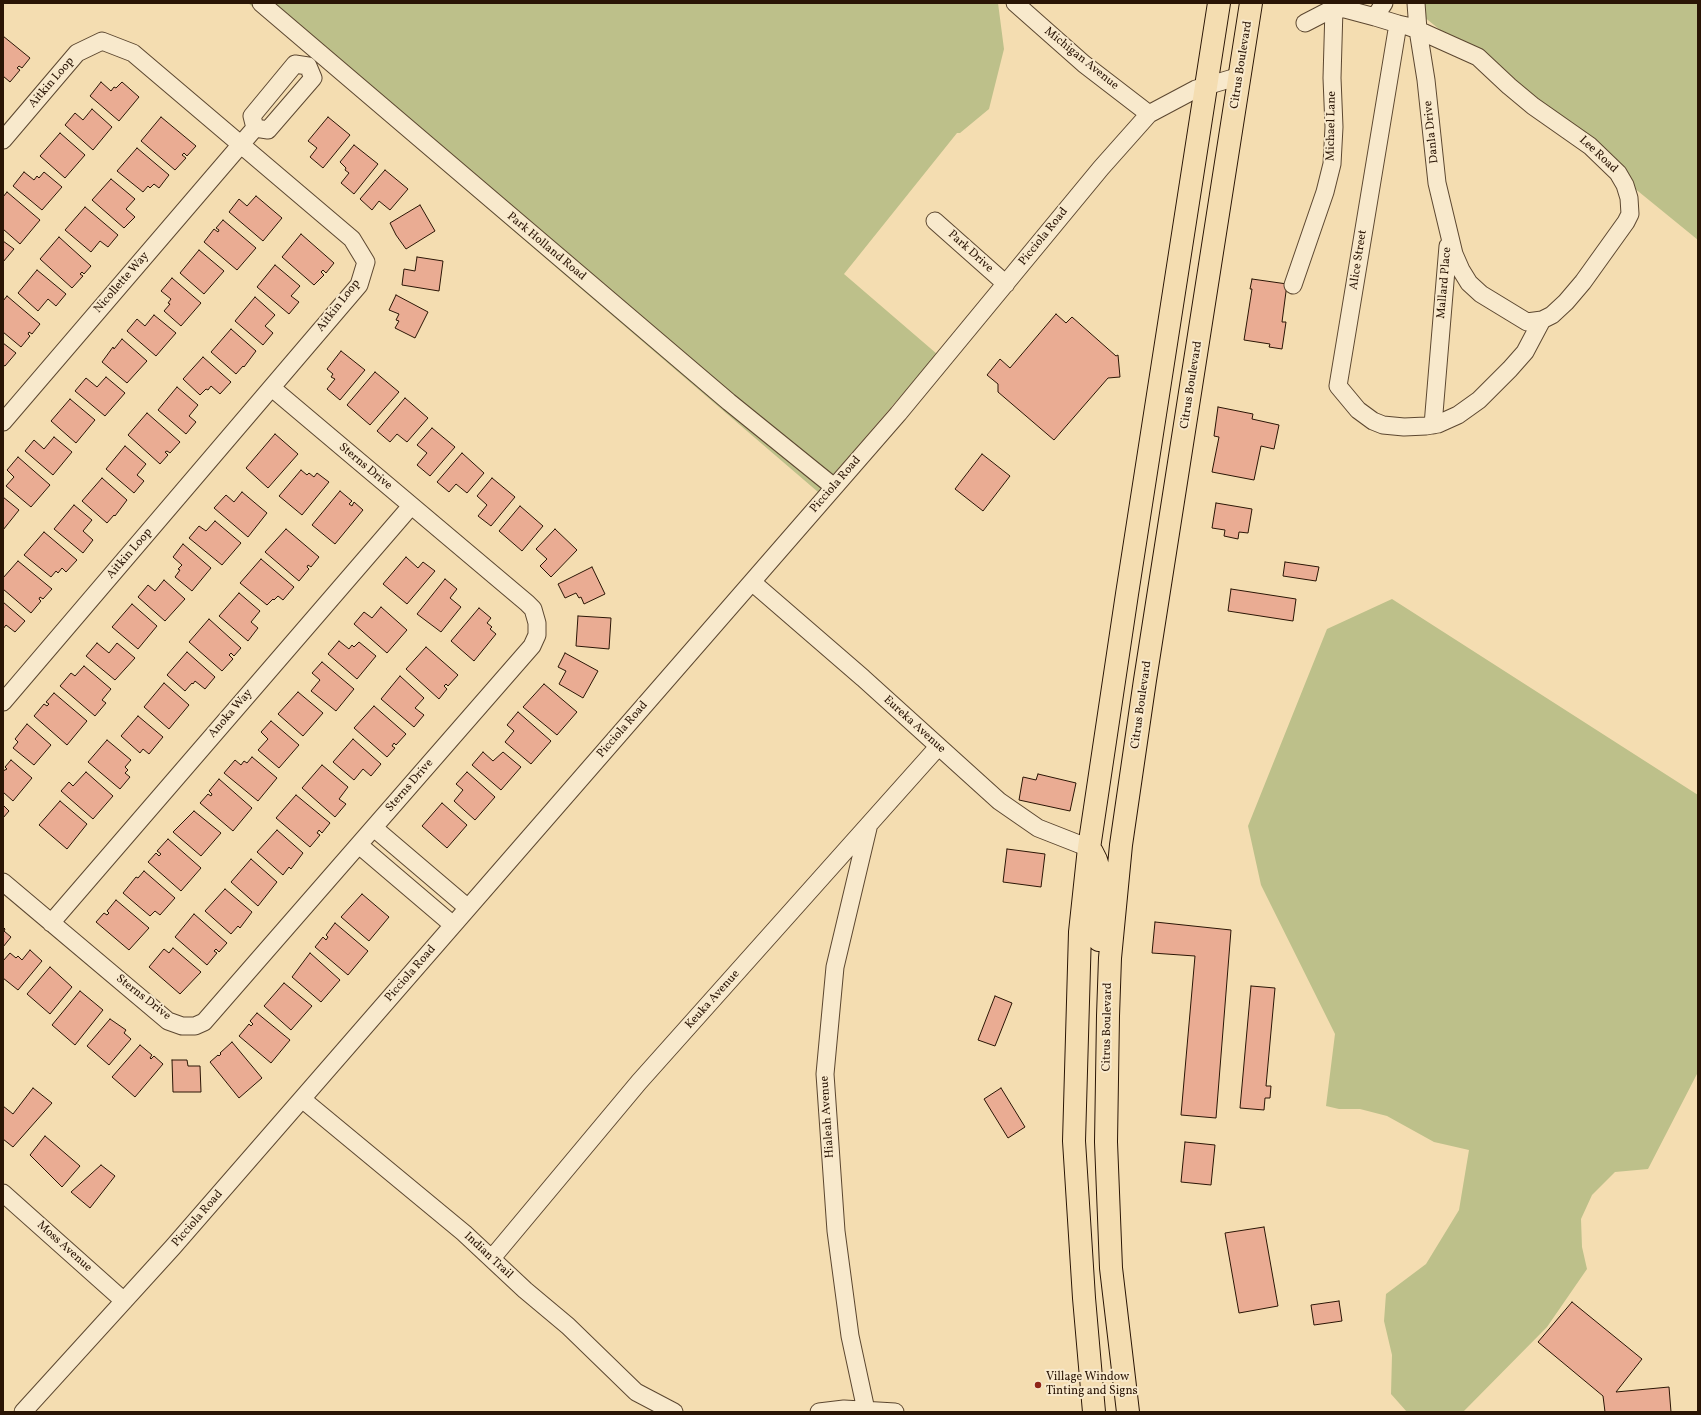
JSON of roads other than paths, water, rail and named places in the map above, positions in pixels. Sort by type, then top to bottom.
[{"type":"highway","points":[[1094,1412],[1080,1243],[1074,1141],[1080,932],[1089,848],[1117,660],[1220,3]]},
{"type":"highway","name":"Citrus Boulevard","points":[[1128,1408],[1111,1268],[1106,1142],[1110,958],[1121,846],[1144,688],[1251,3]]},
{"type":"highway","points":[[1117,660],[1117,736],[1106,810],[1106,834],[1120,868]]},
{"type":"highway","points":[[1089,848],[1096,860],[1101,876],[1096,999],[1107,1054]]},
{"type":"highway","points":[[1080,1243],[1099,1300],[1105,1376],[1111,1387],[1128,1408]]},
{"type":"street","name":"Park Holland Road","points":[[261,3],[729,402],[834,487]]},
{"type":"street","name":"Michigan Avenue","points":[[1014,3],[1084,64],[1149,114]]},
{"type":"street","name":"Danla Drive","points":[[1416,3],[1437,182],[1449,233]]},
{"type":"street","name":"Lee Road","points":[[1334,8],[1380,10],[1398,24],[1418,30],[1478,57],[1527,101],[1590,146],[1618,173],[1625,185],[1629,198],[1630,214],[1626,222],[1566,302],[1552,315],[1542,320],[1525,352],[1479,400],[1458,415],[1433,425]]},
{"type":"street","points":[[1305,23],[1334,8]]},
{"type":"street","name":"Michael Lane","points":[[1293,286],[1325,192],[1332,164],[1334,127],[1332,78],[1334,8]]},
{"type":"street","name":"Alice Street","points":[[1398,24],[1338,386],[1358,410],[1373,421],[1383,425],[1404,427],[1433,425]]},
{"type":"street","name":"Aitkin Loop","points":[[3,140],[78,53],[102,41],[132,53],[352,239],[366,262],[359,285],[3,702]]},
{"type":"street","name":"Nicollette Way","points":[[3,422],[255,128],[252,116],[296,64],[308,66],[320,53]]},
{"type":"street","name":"Picciola Road","points":[[23,1412],[124,1301],[302,1098],[898,414],[1101,168],[1149,114],[1196,89],[1240,76]]},
{"type":"street","name":"Park Drive","points":[[935,220],[1006,284]]},
{"type":"street","name":"Mallard Place","points":[[1433,425],[1449,233]]},
{"type":"street","name":"Mallard Place","points":[[1449,233],[1454,254],[1469,283],[1481,294],[1528,322],[1542,320]]},
{"type":"street","name":"Sterns Drive","points":[[3,882],[168,1021],[182,1026],[195,1026],[204,1022],[532,646],[536,634],[537,623],[533,609],[527,603],[272,388]]},
{"type":"street","name":"Anoka Way","points":[[51,923],[411,506]]},
{"type":"street","name":"Eureka Avenue","points":[[752,582],[863,678],[999,801],[1038,828],[1089,848]]},
{"type":"street","name":"Keuka Avenue","points":[[492,1258],[639,1082],[938,747]]},
{"type":"street","name":"Hialeah Avenue","points":[[866,1410],[850,1336],[836,1231],[825,1074],[834,968],[869,826]]},
{"type":"street","points":[[374,828],[468,908]]},
{"type":"street","points":[[359,844],[453,925]]},
{"type":"street","name":"Indian Trail","points":[[302,1098],[464,1233],[525,1290],[568,1326],[636,1392],[674,1412]]},
{"type":"street","name":"Moss Avenue","points":[[3,1193],[124,1301]]},
{"type":"street","points":[[819,1412],[844,1409],[895,1412]]},
{"type":"place","name":"Village Window Tinting and Signs","points":[[1038,1385]]}]
